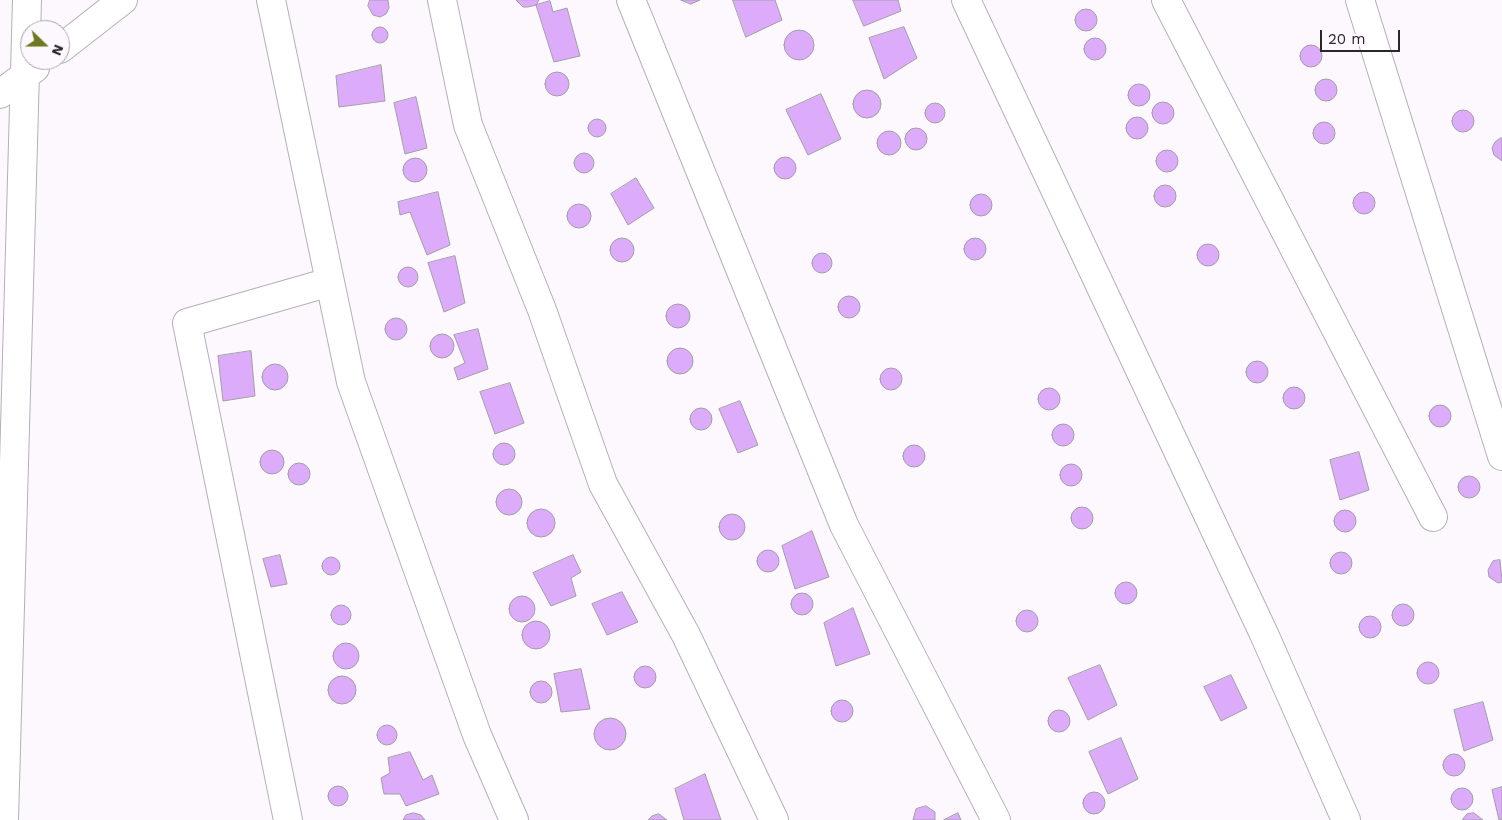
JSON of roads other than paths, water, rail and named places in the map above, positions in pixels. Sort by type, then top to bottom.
[{"type":"street","points":[[27,0],[29,20]]},
{"type":"street","points":[[70,41],[123,0]]},
{"type":"street","points":[[271,0],[351,382],[477,734],[514,820]]},
{"type":"street","points":[[442,0],[468,125],[542,310],[603,484],[686,635],[774,820]]},
{"type":"street","points":[[631,0],[844,525],[996,820]]},
{"type":"street","points":[[966,0],[1259,625],[1346,820]]},
{"type":"street","points":[[1166,0],[1433,517]]},
{"type":"street","points":[[1360,0],[1502,456]]},
{"type":"street","points":[[0,94],[32,70]]},
{"type":"street","points":[[4,820],[35,70]]},
{"type":"street","points":[[288,820],[187,323],[330,282]]}]
